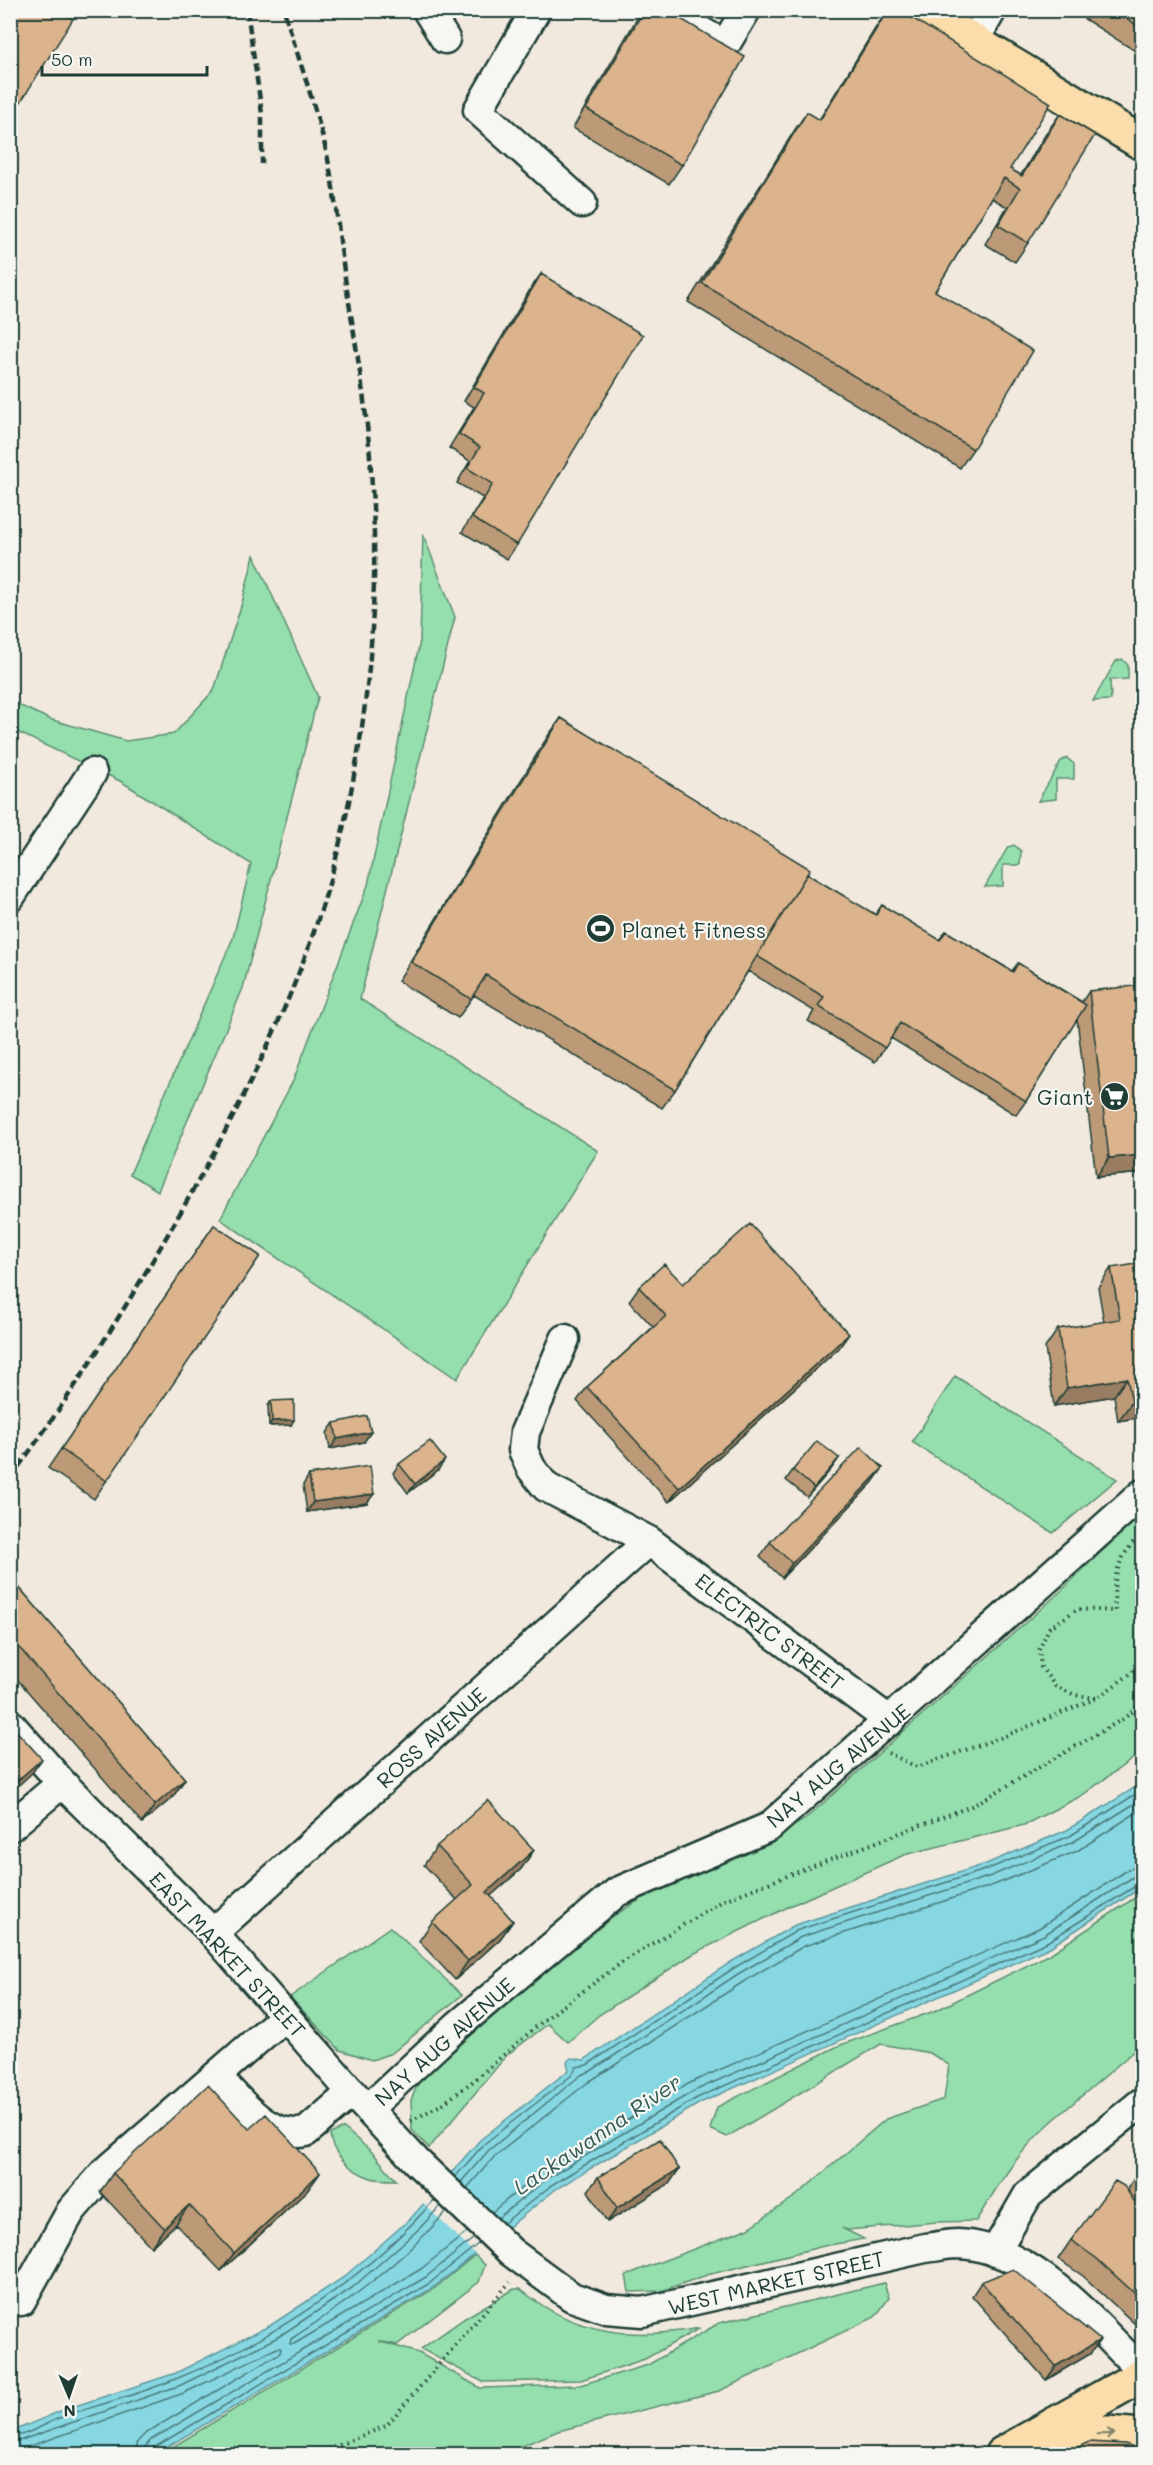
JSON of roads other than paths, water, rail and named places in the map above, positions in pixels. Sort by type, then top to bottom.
[{"type":"main road","points":[[922,10],[1143,143]]},
{"type":"main road","points":[[1015,2447],[1143,2375]]},
{"type":"main road","points":[[1015,2447],[1106,2433],[1143,2436]]},
{"type":"street","points":[[427,10],[445,39]]},
{"type":"street","points":[[536,10],[478,110],[582,203]]},
{"type":"street","points":[[663,10],[725,45],[746,10]]},
{"type":"street","points":[[974,41],[992,10]]},
{"type":"street","points":[[10,897],[92,773]]},
{"type":"street","name":"ELECTRIC STREET","points":[[565,1339],[525,1432],[524,1450],[531,1468],[546,1487],[649,1541],[890,1721]]},
{"type":"street","name":"NAY AUG AVENUE","points":[[216,2076],[267,2127],[296,2134],[306,2132],[361,2100],[457,2026],[617,1892],[769,1827],[1143,1494]]},
{"type":"street","name":"ROSS AVENUE","points":[[213,1933],[649,1541]]},
{"type":"street","name":"EAST MARKET STREET","points":[[10,1724],[62,1782],[213,1933],[417,2162]]},
{"type":"street","points":[[10,1827],[62,1782]]},
{"type":"street","points":[[21,2301],[71,2211],[104,2173],[285,2016]]},
{"type":"street","points":[[995,2253],[1028,2195],[1143,2102]]},
{"type":"street","name":"WEST MARKET STREET","points":[[417,2162],[518,2258],[572,2297],[606,2309],[642,2312],[925,2248],[958,2244],[995,2253],[1043,2275],[1143,2371]]},
{"type":"water","name":"Lackawanna River","points":[[1142,1783],[1142,1887],[1050,1947],[700,2103],[556,2189],[434,2287],[157,2453],[11,2454],[11,2432],[63,2410],[176,2373],[271,2325],[344,2277],[411,2218],[480,2140],[569,2070],[567,2062],[571,2058],[584,2060],[731,1962],[795,1925],[986,1864],[1067,1830]]},
{"type":"railway","points":[[247,10],[262,114],[262,164]]},
{"type":"railway","points":[[10,1478],[110,1332],[215,1151],[262,1057],[304,960],[321,911],[335,862],[355,770],[368,676],[374,582],[374,535],[368,435],[329,166],[317,116],[284,10]]},
{"type":"place","name":"Planet Fitness","points":[[601,929]]},
{"type":"place","name":"Giant","points":[[1114,1096]]}]
